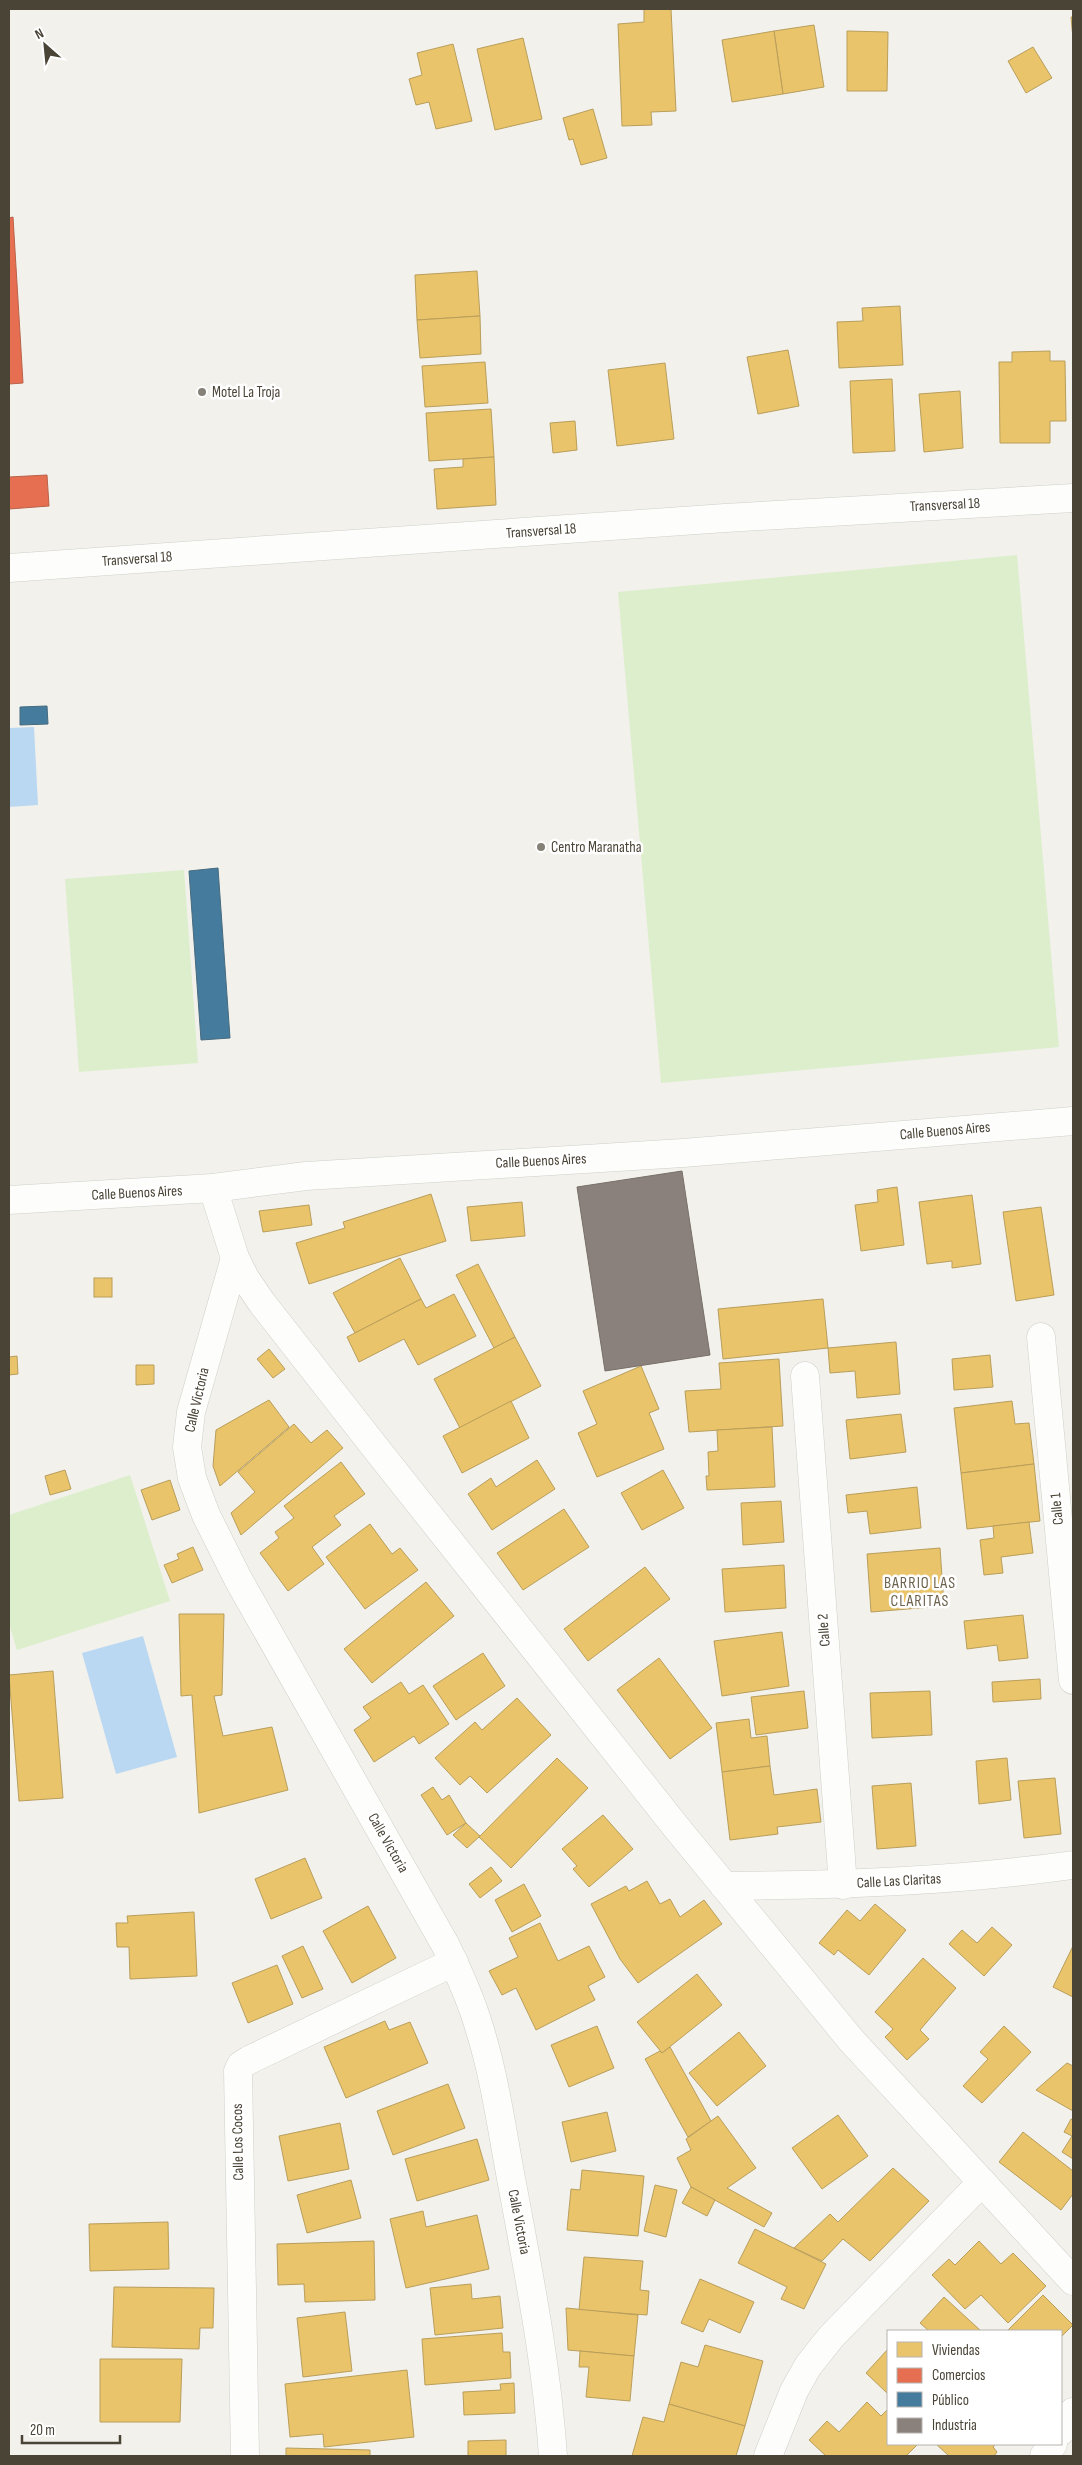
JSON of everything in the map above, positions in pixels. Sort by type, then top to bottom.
[{"type":"street","name":"Transversal 18","points":[[9,568],[715,518],[1073,498]]},
{"type":"street","name":"Calle Buenos Aires","points":[[9,1200],[213,1188],[315,1176],[683,1153],[1073,1121]]},
{"type":"street","points":[[213,1188],[235,1258],[262,1303],[724,1886],[851,2040],[1073,2281]]},
{"type":"street","name":"Calle Victoria","points":[[235,1258],[191,1412],[187,1447],[192,1478],[206,1515],[238,1579],[454,1962],[466,1989],[480,2028],[492,2082],[541,2339],[553,2456]]},
{"type":"street","name":"Calle 1","points":[[1041,1337],[1073,1680]]},
{"type":"street","name":"Calle 2","points":[[805,1376],[843,1885]]},
{"type":"street","name":"Calle Las Claritas","points":[[724,1886],[843,1885],[1010,1874],[1073,1865]]},
{"type":"street","name":"Calle Los Cocos","points":[[245,2456],[238,2072],[241,2065],[249,2060],[454,1962]]},
{"type":"street","points":[[768,2456],[794,2390],[808,2366],[831,2337],[982,2182]]},
{"type":"street","points":[[1062,2429],[1073,2412]]},
{"type":"street","points":[[1044,2456],[1052,2445]]},
{"type":"green space","points":[[1017,555],[1059,1047],[661,1083],[618,592]]},
{"type":"green space","points":[[184,870],[198,1063],[79,1072],[65,879]]},
{"type":"green space","points":[[130,1475],[170,1601],[17,1650],[9,1624],[9,1515]]},
{"type":"water","points":[[34,727],[38,805],[9,807],[9,728]]},
{"type":"water","points":[[143,1636],[177,1757],[116,1774],[82,1653]]},
{"type":"building: Viviendas","points":[[644,9],[671,9],[676,111],[651,112],[652,125],[622,126],[618,24],[644,22]]},
{"type":"building: Viviendas","points":[[1071,17],[1073,17],[1073,39]]},
{"type":"building: Viviendas","points":[[814,25],[824,87],[783,94],[774,31]]},
{"type":"building: Viviendas","points":[[774,31],[783,94],[732,102],[722,40]]},
{"type":"building: Viviendas","points":[[847,31],[888,32],[887,91],[847,91]]},
{"type":"building: Viviendas","points":[[523,38],[542,119],[495,130],[477,49]]},
{"type":"building: Viviendas","points":[[453,44],[472,121],[436,129],[429,102],[416,105],[409,79],[422,75],[417,53]]},
{"type":"building: Viviendas","points":[[1033,47],[1052,78],[1026,93],[1008,61]]},
{"type":"building: Viviendas","points":[[593,109],[607,158],[581,165],[573,139],[569,140],[563,118]]},
{"type":"building: Viviendas","points":[[477,271],[480,316],[417,320],[415,275]]},
{"type":"building: Viviendas","points":[[900,306],[903,365],[839,368],[837,322],[863,321],[862,308]]},
{"type":"building: Viviendas","points":[[480,316],[481,354],[420,358],[417,320]]},
{"type":"building: Viviendas","points":[[788,350],[799,406],[758,414],[747,357]]},
{"type":"building: Viviendas","points":[[1050,351],[1050,361],[1065,361],[1066,421],[1050,421],[1050,443],[1000,443],[999,362],[1012,362],[1012,352]]},
{"type":"building: Viviendas","points":[[485,362],[488,403],[425,407],[422,366]]},
{"type":"building: Viviendas","points":[[665,363],[674,439],[617,446],[608,370]]},
{"type":"building: Viviendas","points":[[892,379],[895,451],[853,453],[850,381]]},
{"type":"building: Viviendas","points":[[960,391],[963,448],[924,452],[919,394]]},
{"type":"building: Viviendas","points":[[491,409],[494,457],[429,461],[426,413]]},
{"type":"building: Viviendas","points":[[575,421],[577,450],[553,453],[550,423]]},
{"type":"building: Viviendas","points":[[494,457],[496,505],[437,509],[434,469],[463,467],[463,459]]},
{"type":"building: Viviendas","points":[[897,1187],[904,1245],[861,1251],[855,1205],[878,1202],[877,1190]]},
{"type":"building: Viviendas","points":[[431,1194],[446,1241],[309,1284],[296,1243],[345,1228],[343,1222]]},
{"type":"building: Viviendas","points":[[972,1195],[981,1264],[952,1268],[952,1261],[927,1264],[919,1202]]},
{"type":"building: Viviendas","points":[[522,1202],[525,1236],[471,1241],[467,1207]]},
{"type":"building: Viviendas","points":[[309,1205],[312,1225],[263,1232],[259,1211]]},
{"type":"building: Viviendas","points":[[1041,1207],[1054,1295],[1016,1301],[1003,1212]]},
{"type":"building: Viviendas","points":[[400,1258],[421,1299],[355,1333],[333,1293]]},
{"type":"building: Viviendas","points":[[478,1264],[515,1337],[494,1348],[456,1275]]},
{"type":"building: Viviendas","points":[[94,1278],[112,1278],[112,1297],[94,1297]]},
{"type":"building: Viviendas","points":[[454,1294],[476,1336],[418,1365],[404,1339],[359,1362],[347,1337],[421,1299],[426,1308]]},
{"type":"building: Viviendas","points":[[823,1299],[828,1348],[723,1359],[718,1309]]},
{"type":"building: Viviendas","points":[[515,1337],[541,1386],[460,1428],[434,1379]]},
{"type":"building: Viviendas","points":[[896,1342],[900,1394],[857,1398],[855,1371],[830,1373],[828,1348]]},
{"type":"building: Viviendas","points":[[269,1349],[285,1369],[273,1378],[257,1359]]},
{"type":"building: Viviendas","points":[[990,1355],[993,1387],[954,1390],[952,1359]]},
{"type":"building: Viviendas","points":[[17,1356],[18,1374],[9,1375],[9,1357]]},
{"type":"building: Viviendas","points":[[779,1359],[783,1426],[689,1432],[685,1391],[721,1389],[719,1363]]},
{"type":"building: Viviendas","points":[[136,1365],[154,1365],[154,1384],[136,1385]]},
{"type":"building: Viviendas","points":[[641,1366],[659,1409],[649,1413],[664,1449],[597,1477],[578,1433],[597,1424],[583,1391]]},
{"type":"building: Viviendas","points":[[269,1400],[289,1427],[220,1486],[213,1466],[216,1430]]},
{"type":"building: Viviendas","points":[[511,1401],[529,1438],[462,1473],[443,1436]]},
{"type":"building: Viviendas","points":[[1012,1401],[1015,1424],[1029,1423],[1034,1464],[961,1473],[954,1408]]},
{"type":"building: Viviendas","points":[[901,1414],[906,1452],[850,1459],[846,1420]]},
{"type":"building: Viviendas","points":[[294,1424],[311,1443],[327,1430],[343,1448],[241,1535],[231,1513],[255,1492],[238,1472]]},
{"type":"building: Viviendas","points":[[772,1427],[775,1487],[707,1490],[706,1476],[709,1476],[708,1452],[718,1451],[717,1430]]},
{"type":"building: Viviendas","points":[[537,1460],[555,1489],[492,1530],[468,1494],[491,1478],[496,1487]]},
{"type":"building: Viviendas","points":[[341,1462],[365,1494],[334,1516],[341,1525],[312,1547],[324,1564],[288,1591],[260,1553],[279,1538],[275,1532],[294,1518],[284,1506]]},
{"type":"building: Viviendas","points":[[1034,1464],[1040,1521],[967,1529],[961,1473]]},
{"type":"building: Viviendas","points":[[65,1470],[71,1489],[50,1495],[45,1476]]},
{"type":"building: Viviendas","points":[[663,1470],[684,1508],[642,1530],[621,1493]]},
{"type":"building: Viviendas","points":[[170,1480],[180,1510],[152,1520],[141,1490]]},
{"type":"building: Viviendas","points":[[917,1487],[921,1528],[870,1534],[867,1511],[848,1513],[846,1495]]},
{"type":"building: Viviendas","points":[[781,1501],[784,1542],[743,1545],[741,1503]]},
{"type":"building: Viviendas","points":[[564,1509],[589,1547],[523,1590],[497,1553]]},
{"type":"building: Viviendas","points":[[1029,1522],[1033,1553],[1001,1557],[1003,1573],[984,1575],[980,1540],[994,1538],[993,1526]]},
{"type":"building: Viviendas","points":[[370,1524],[392,1554],[400,1548],[418,1570],[365,1609],[326,1557]]},
{"type":"building: Viviendas","points":[[193,1547],[203,1570],[172,1583],[164,1565],[179,1559],[177,1554]]},
{"type":"building: Viviendas","points":[[940,1548],[944,1606],[871,1612],[867,1554]]},
{"type":"building: Viviendas","points":[[784,1565],[786,1608],[725,1612],[722,1569]]},
{"type":"building: Viviendas","points":[[645,1567],[670,1599],[588,1661],[564,1629]]},
{"type":"building: Viviendas","points":[[426,1582],[454,1616],[372,1683],[344,1649]]},
{"type":"building: Viviendas","points":[[179,1614],[224,1614],[222,1695],[214,1696],[223,1736],[272,1727],[288,1790],[199,1813],[192,1695],[181,1696]]},
{"type":"building: Viviendas","points":[[1023,1615],[1028,1658],[999,1661],[997,1645],[967,1649],[964,1621]]},
{"type":"building: Viviendas","points":[[782,1632],[789,1686],[722,1696],[714,1641]]},
{"type":"building: Viviendas","points":[[483,1653],[505,1686],[456,1720],[433,1686]]},
{"type":"building: Viviendas","points":[[659,1658],[712,1728],[670,1759],[617,1690]]},
{"type":"building: Viviendas","points":[[53,1671],[63,1798],[19,1801],[9,1675]]},
{"type":"building: Viviendas","points":[[1040,1679],[1041,1699],[993,1702],[992,1682]]},
{"type":"building: Viviendas","points":[[401,1682],[409,1694],[423,1685],[449,1724],[419,1744],[414,1736],[374,1762],[354,1730],[371,1718],[363,1707]]},
{"type":"building: Viviendas","points":[[804,1691],[808,1728],[756,1735],[751,1697]]},
{"type":"building: Viviendas","points":[[930,1691],[932,1735],[872,1738],[870,1693]]},
{"type":"building: Viviendas","points":[[517,1698],[551,1735],[487,1793],[470,1776],[460,1785],[435,1758],[475,1722],[482,1730]]},
{"type":"building: Viviendas","points":[[749,1719],[751,1738],[767,1736],[770,1766],[722,1772],[716,1723]]},
{"type":"building: Viviendas","points":[[557,1758],[588,1788],[511,1868],[479,1837]]},
{"type":"building: Viviendas","points":[[1007,1758],[1011,1800],[979,1804],[976,1761]]},
{"type":"building: Viviendas","points":[[770,1766],[774,1795],[817,1789],[821,1822],[777,1827],[778,1834],[730,1840],[722,1772]]},
{"type":"building: Viviendas","points":[[1055,1778],[1061,1834],[1024,1838],[1018,1781]]},
{"type":"building: Viviendas","points":[[911,1783],[916,1846],[877,1849],[872,1786]]},
{"type":"building: Viviendas","points":[[433,1787],[442,1800],[449,1795],[466,1823],[447,1835],[421,1795]]},
{"type":"building: Viviendas","points":[[603,1815],[633,1849],[589,1887],[573,1869],[577,1866],[562,1849]]},
{"type":"building: Viviendas","points":[[466,1823],[480,1836],[467,1848],[453,1835]]},
{"type":"building: Viviendas","points":[[305,1858],[322,1898],[271,1919],[255,1879]]},
{"type":"building: Viviendas","points":[[491,1867],[502,1881],[480,1898],[469,1884]]},
{"type":"building: Viviendas","points":[[647,1881],[660,1904],[670,1899],[680,1917],[704,1900],[722,1924],[638,1983],[620,1959],[591,1904],[626,1886],[629,1891]]},
{"type":"building: Viviendas","points":[[524,1884],[541,1916],[512,1932],[495,1900]]},
{"type":"building: Viviendas","points":[[875,1904],[906,1930],[869,1975],[838,1950],[834,1955],[819,1943],[847,1910],[860,1921]]},
{"type":"building: Viviendas","points":[[368,1906],[396,1958],[352,1983],[323,1931]]},
{"type":"building: Viviendas","points":[[194,1912],[197,1976],[130,1979],[129,1947],[117,1947],[116,1923],[128,1923],[127,1916]]},
{"type":"building: Viviendas","points":[[540,1923],[558,1961],[589,1946],[605,1977],[588,1986],[595,2000],[536,2030],[516,1988],[502,1995],[489,1971],[518,1957],[509,1938]]},
{"type":"building: Viviendas","points":[[992,1927],[1012,1945],[984,1976],[949,1944],[962,1930],[977,1943]]},
{"type":"building: Viviendas","points":[[303,1946],[323,1989],[302,1998],[282,1956]]},
{"type":"building: Viviendas","points":[[1073,1946],[1073,1997],[1053,1987]]},
{"type":"building: Viviendas","points":[[923,1958],[956,1988],[920,2030],[929,2039],[907,2060],[885,2037],[893,2029],[875,2012]]},
{"type":"building: Viviendas","points":[[277,1965],[293,2004],[248,2023],[232,1983]]},
{"type":"building: Viviendas","points":[[697,1974],[722,2005],[662,2053],[637,2022]]},
{"type":"building: Viviendas","points":[[385,2021],[389,2030],[410,2022],[428,2063],[346,2098],[324,2047]]},
{"type":"building: Viviendas","points":[[597,2026],[614,2068],[569,2087],[551,2045]]},
{"type":"building: Viviendas","points":[[1004,2026],[1031,2052],[982,2103],[963,2086],[988,2059],[980,2052]]},
{"type":"building: Viviendas","points":[[739,2032],[766,2066],[717,2106],[689,2073]]},
{"type":"building: Viviendas","points":[[670,2047],[711,2121],[688,2137],[645,2059],[660,2051],[662,2053]]},
{"type":"building: Viviendas","points":[[1067,2063],[1073,2066],[1073,2111],[1036,2090]]},
{"type":"building: Viviendas","points":[[448,2084],[465,2128],[393,2155],[377,2111]]},
{"type":"building: Viviendas","points":[[607,2112],[616,2151],[571,2162],[562,2122]]},
{"type":"building: Viviendas","points":[[838,2115],[868,2156],[822,2189],[792,2148]]},
{"type":"building: Viviendas","points":[[718,2116],[756,2168],[727,2188],[772,2213],[764,2227],[691,2187],[677,2158],[691,2150],[686,2139]]},
{"type":"building: Viviendas","points":[[1071,2119],[1073,2120],[1073,2159],[1062,2152],[1072,2136],[1064,2132]]},
{"type":"building: Viviendas","points":[[340,2123],[349,2169],[288,2181],[279,2136]]},
{"type":"building: Viviendas","points":[[1023,2132],[1073,2171],[1073,2194],[1061,2210],[999,2162]]},
{"type":"building: Viviendas","points":[[477,2139],[489,2180],[417,2201],[405,2159]]},
{"type":"building: Viviendas","points":[[893,2168],[929,2201],[870,2261],[843,2239],[822,2261],[794,2248],[830,2214],[838,2222]]},
{"type":"building: Viviendas","points":[[582,2170],[644,2176],[638,2236],[567,2230],[571,2189],[580,2190]]},
{"type":"building: Viviendas","points":[[351,2180],[361,2218],[307,2233],[297,2195]]},
{"type":"building: Viviendas","points":[[655,2185],[677,2190],[666,2237],[644,2231]]},
{"type":"building: Viviendas","points":[[691,2187],[715,2200],[707,2216],[682,2203]]},
{"type":"building: Viviendas","points":[[423,2211],[426,2227],[477,2215],[489,2269],[406,2288],[390,2219]]},
{"type":"building: Viviendas","points":[[168,2222],[169,2269],[90,2271],[89,2224]]},
{"type":"building: Viviendas","points":[[755,2229],[826,2264],[804,2309],[781,2299],[787,2287],[738,2263]]},
{"type":"building: Viviendas","points":[[374,2241],[375,2300],[305,2302],[304,2284],[278,2285],[277,2244]]},
{"type":"building: Viviendas","points":[[979,2241],[1001,2264],[1013,2253],[1046,2286],[1008,2323],[981,2295],[965,2309],[932,2275],[949,2259],[955,2265]]},
{"type":"building: Viviendas","points":[[584,2257],[643,2261],[640,2290],[649,2291],[647,2315],[579,2310]]},
{"type":"building: Viviendas","points":[[700,2279],[754,2302],[740,2333],[709,2319],[703,2332],[681,2323]]},
{"type":"building: Viviendas","points":[[471,2284],[472,2299],[500,2296],[503,2328],[435,2335],[430,2288]]},
{"type":"building: Viviendas","points":[[114,2287],[214,2288],[213,2328],[200,2328],[199,2349],[112,2347]]},
{"type":"building: Viviendas","points":[[1043,2295],[1073,2325],[1062,2336],[1062,2330],[1008,2330]]},
{"type":"building: Viviendas","points":[[944,2297],[980,2330],[928,2330],[920,2323]]},
{"type":"building: Viviendas","points":[[566,2308],[638,2315],[634,2356],[568,2350]]},
{"type":"building: Viviendas","points":[[345,2312],[352,2371],[303,2377],[297,2318]]},
{"type":"building: Viviendas","points":[[502,2333],[503,2352],[510,2352],[511,2378],[425,2385],[422,2339]]},
{"type":"building: Viviendas","points":[[705,2345],[763,2361],[745,2426],[669,2404],[681,2362],[698,2367]]},
{"type":"building: Viviendas","points":[[887,2350],[887,2393],[866,2373]]},
{"type":"building: Viviendas","points":[[580,2351],[634,2356],[630,2401],[586,2397],[589,2367],[579,2367]]},
{"type":"building: Viviendas","points":[[100,2359],[182,2359],[180,2422],[100,2422]]},
{"type":"building: Viviendas","points":[[407,2370],[414,2437],[324,2447],[323,2434],[290,2437],[285,2384]]},
{"type":"building: Viviendas","points":[[514,2383],[515,2413],[464,2415],[463,2392],[501,2390],[500,2384]]},
{"type":"building: Viviendas","points":[[867,2402],[881,2416],[887,2410],[887,2445],[917,2445],[906,2456],[826,2456],[809,2440],[827,2421],[839,2432]]},
{"type":"building: Viviendas","points":[[669,2404],[745,2426],[736,2456],[632,2456],[643,2417],[664,2422]]},
{"type":"building: Viviendas","points":[[506,2440],[506,2456],[468,2456],[468,2441]]},
{"type":"building: Viviendas","points":[[937,2445],[995,2445],[993,2447],[997,2452],[994,2456],[949,2456]]},
{"type":"building: Viviendas","points":[[286,2448],[370,2450],[370,2456],[286,2456]]},
{"type":"building: Comercios","points":[[13,217],[23,383],[9,384],[9,218]]},
{"type":"building: Comercios","points":[[47,475],[49,506],[9,509],[9,477]]},
{"type":"building: Público","points":[[47,706],[48,724],[20,725],[20,707]]},
{"type":"building: Público","points":[[218,868],[230,1038],[201,1040],[189,871]]},
{"type":"building: Industria","points":[[682,1171],[710,1355],[605,1371],[577,1187]]},
{"type":"place","name":"Motel La Troja","points":[[202,392]]},
{"type":"place","name":"Centro Maranatha","points":[[541,847]]},
{"type":"district","name":"BARRIO LAS CLARITAS","points":[[920,1592]]}]
